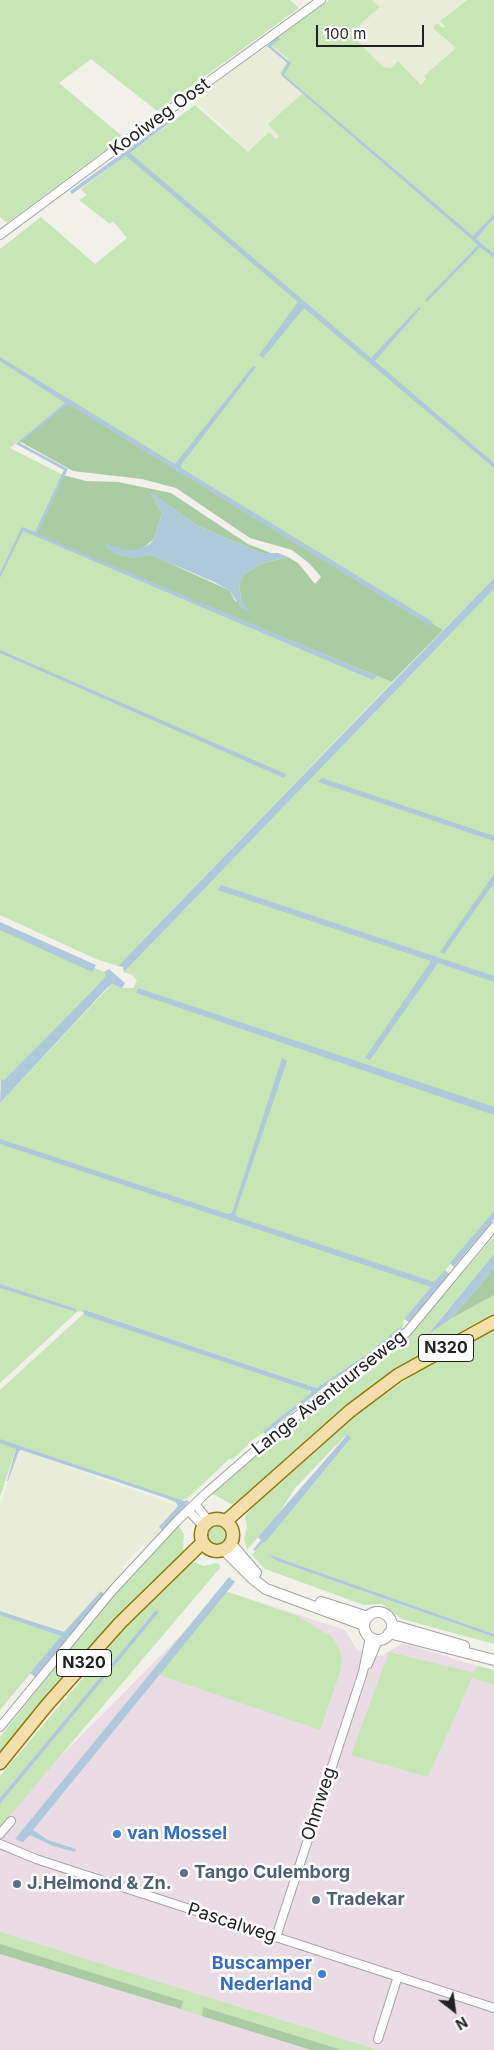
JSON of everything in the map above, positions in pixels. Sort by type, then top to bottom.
[{"type":"main road","name":"N320","points":[[228,1524],[256,1495],[326,1430],[370,1395],[398,1375],[494,1322]]},
{"type":"main road","points":[[218,1519],[228,1524],[233,1536],[227,1547],[216,1552],[205,1546],[200,1534],[206,1523],[218,1519]]},
{"type":"main road","name":"N320","points":[[0,1763],[47,1705],[120,1622],[175,1571],[189,1564],[205,1546]]},
{"type":"street","name":"Kooiweg Oost","points":[[0,236],[132,137],[321,0]]},
{"type":"street","name":"Lange Aventuurseweg","points":[[0,1727],[112,1591],[188,1510],[280,1429],[407,1332],[494,1227]]},
{"type":"street","points":[[194,1504],[206,1523]]},
{"type":"street","points":[[188,1510],[206,1523]]},
{"type":"street","points":[[227,1547],[253,1579],[266,1588],[366,1621]]},
{"type":"street","points":[[391,1629],[389,1617],[382,1613],[374,1612],[366,1621],[365,1632],[374,1639],[391,1629],[494,1654]]},
{"type":"street","points":[[391,1629],[494,1660]]},
{"type":"street","name":"Ohmweg","points":[[276,1937],[374,1639]]},
{"type":"street","points":[[0,1834],[11,1821]]},
{"type":"street","name":"Pascalweg","points":[[0,1844],[36,1860],[494,2008]]},
{"type":"street","points":[[378,2039],[398,1976]]},
{"type":"shaded area","points":[[225,1591],[345,1630],[357,1650],[381,1656],[403,1643],[494,1671],[494,2050],[0,2050],[0,1824],[40,1777]]},
{"type":"green space","points":[[0,0],[290,0],[299,8],[157,111],[91,59],[59,83],[123,137],[7,223],[0,217]]},
{"type":"green space","points":[[329,0],[372,0],[380,7],[350,33],[383,67],[391,68],[398,61],[421,85],[426,79],[424,76],[456,48],[433,28],[437,23],[443,28],[445,26],[440,21],[467,0],[494,0],[494,578],[443,630],[70,400],[10,448],[63,475],[241,619],[392,682],[118,966],[96,959],[0,915],[0,249],[41,217],[95,264],[127,238],[113,221],[110,224],[79,200],[87,195],[81,189],[195,105],[248,152],[269,132],[276,139],[279,136],[268,124],[304,92],[280,73],[289,60],[269,43]]},
{"type":"green space","points":[[372,0],[467,0],[440,20],[446,26],[443,28],[433,28],[456,48],[424,76],[426,79],[421,85],[398,61],[391,68],[383,67],[350,32],[380,7]]},
{"type":"green space","points":[[267,46],[288,63],[281,73],[303,93],[268,124],[280,136],[276,139],[269,133],[248,152],[228,134],[230,132],[192,100]]},
{"type":"green space","points":[[70,400],[443,630],[392,682],[35,535],[63,475],[86,481],[118,482],[171,493],[248,544],[271,553],[261,553],[198,526],[151,493],[162,514],[154,539],[141,549],[133,551],[118,549],[115,554],[134,558],[151,555],[229,590],[235,601],[244,605],[241,599],[239,583],[243,575],[260,564],[288,557],[298,563],[315,584],[321,577],[310,564],[292,550],[250,538],[176,488],[142,479],[73,471],[19,441]]},
{"type":"green space","points":[[494,589],[494,1212],[404,1319],[403,1327],[318,1388],[85,1310],[82,1312],[78,1311],[0,1383],[0,1103],[112,984],[122,988],[133,988],[137,981],[132,975],[124,972]]},
{"type":"green space","points":[[0,926],[104,972],[107,976],[4,1080],[0,1081]]},
{"type":"green space","points":[[494,1236],[494,1254],[429,1332],[494,1295],[494,1313],[427,1350],[323,1426],[235,1506],[209,1492],[300,1421],[371,1370],[404,1341]]},
{"type":"green space","points":[[494,1268],[494,1295],[451,1319],[461,1307]]},
{"type":"green space","points":[[83,1314],[307,1388],[311,1393],[264,1431],[264,1433],[256,1437],[232,1460],[230,1458],[189,1497],[176,1503],[146,1489],[17,1445],[0,1497],[0,1390]]},
{"type":"green space","points":[[494,1328],[494,1634],[269,1555],[277,1561],[494,1637],[494,1644],[402,1619],[382,1604],[364,1605],[265,1569],[252,1555],[263,1542],[265,1543],[351,1439],[348,1436],[344,1437],[295,1488],[279,1513],[247,1550],[244,1539],[247,1527],[245,1516],[269,1489],[346,1422],[413,1375]]},
{"type":"green space","points":[[21,1450],[178,1506],[159,1527],[165,1532],[151,1548],[145,1542],[121,1569],[127,1573],[107,1596],[101,1591],[64,1632],[0,1611],[0,1505],[19,1451]]},
{"type":"green space","points":[[178,1525],[184,1534],[183,1548],[185,1551],[0,1756],[0,1737],[114,1592]]},
{"type":"green space","points":[[216,1526],[223,1529],[226,1536],[223,1543],[216,1546],[209,1543],[206,1536],[209,1529]]},
{"type":"green space","points":[[194,1562],[204,1566],[217,1563],[220,1565],[220,1568],[0,1827],[0,1804],[158,1612],[157,1610],[0,1798],[0,1776],[148,1601]]},
{"type":"green space","points":[[225,1591],[297,1616],[332,1637],[339,1648],[342,1660],[340,1672],[320,1730],[159,1675]]},
{"type":"green space","points":[[0,1612],[64,1633],[0,1710]]},
{"type":"green space","points":[[389,1652],[474,1673],[478,1666],[494,1670],[494,1685],[472,1678],[428,1777],[351,1755]]},
{"type":"green space","points":[[0,1932],[378,2050],[342,2050],[204,2007],[202,2016],[181,2009],[183,2001],[0,1944]]},
{"type":"green space","points":[[0,1944],[183,2001],[181,2009],[0,1954]]},
{"type":"green space","points":[[203,2007],[342,2050],[311,2050],[202,2016]]},
{"type":"water","points":[[278,37],[280,39],[271,46],[291,63],[284,75],[473,236],[494,214],[494,218],[476,239],[494,254],[494,258],[480,247],[427,302],[425,300],[478,245],[281,75],[287,63],[267,46]]},
{"type":"water","points":[[170,119],[172,121],[130,153],[371,358],[419,307],[421,308],[375,361],[494,463],[494,468],[304,308],[263,358],[259,355],[298,302],[126,156],[72,194],[70,191]]},
{"type":"water","points":[[0,357],[175,464],[253,366],[256,367],[181,465],[181,468],[433,622],[430,626],[68,404],[20,443],[68,469],[37,534],[377,676],[373,680],[23,531],[0,578],[0,573],[22,527],[35,532],[64,470],[16,444],[65,403],[0,361]]},
{"type":"water","points":[[150,492],[198,526],[261,553],[278,553],[288,557],[260,564],[243,575],[239,583],[241,599],[250,613],[241,608],[229,590],[214,582],[151,555],[134,558],[115,554],[107,549],[105,544],[133,551],[149,545],[154,539],[162,514]]},
{"type":"water","points":[[494,578],[494,589],[124,972],[123,967],[118,966]]},
{"type":"water","points":[[0,650],[286,774],[284,778],[0,653]]},
{"type":"water","points":[[322,778],[494,836],[494,841],[318,782]]},
{"type":"water","points":[[494,874],[494,883],[444,954],[440,952]]},
{"type":"water","points":[[221,885],[494,976],[494,982],[438,963],[370,1060],[365,1058],[431,961],[218,890]]},
{"type":"water","points":[[0,922],[96,965],[92,972],[0,930]]},
{"type":"water","points":[[109,969],[125,983],[122,988],[112,984],[107,988],[0,1103],[1,1079],[4,1080],[95,988],[106,976],[104,972]]},
{"type":"water","points":[[138,988],[494,1107],[494,1115],[136,993]]},
{"type":"water","points":[[282,1058],[287,1061],[235,1214],[238,1217],[434,1282],[445,1270],[449,1274],[409,1322],[404,1319],[431,1287],[0,1144],[0,1139],[228,1214],[232,1213]]},
{"type":"water","points":[[494,1211],[494,1219],[454,1267],[450,1263]]},
{"type":"water","points":[[494,1254],[494,1268],[451,1319],[428,1334]]},
{"type":"water","points":[[0,1284],[76,1309],[77,1312],[0,1288]]},
{"type":"water","points":[[85,1310],[317,1388],[372,1350],[400,1327],[403,1329],[374,1353],[333,1380],[265,1434],[263,1431],[311,1393],[311,1391],[84,1315],[83,1311]]},
{"type":"water","points":[[348,1434],[351,1439],[265,1543],[263,1542],[255,1551],[253,1550],[261,1540],[258,1537]]},
{"type":"water","points":[[0,1439],[189,1502],[162,1530],[159,1527],[178,1506],[175,1501],[21,1450],[7,1481],[16,1449],[0,1443]]},
{"type":"water","points":[[267,1554],[494,1634],[494,1637],[277,1561]]},
{"type":"water","points":[[229,1577],[235,1582],[33,1830],[48,1840],[76,1849],[75,1852],[53,1846],[30,1835],[23,1842],[15,1839]]},
{"type":"water","points":[[101,1591],[104,1594],[35,1677],[30,1673],[61,1636],[0,1615],[0,1611],[64,1632]]},
{"type":"water","points":[[156,1610],[159,1612],[0,1804],[0,1798]]},
{"type":"place","name":"van Mossel","points":[[117,1834]]},
{"type":"place","name":"Tango Culemborg","points":[[184,1873]]},
{"type":"place","name":"J.Helmond & Zn.","points":[[17,1884]]},
{"type":"place","name":"Tradekar","points":[[316,1900]]},
{"type":"place","name":"Buscamper Nederland","points":[[322,1974]]}]
